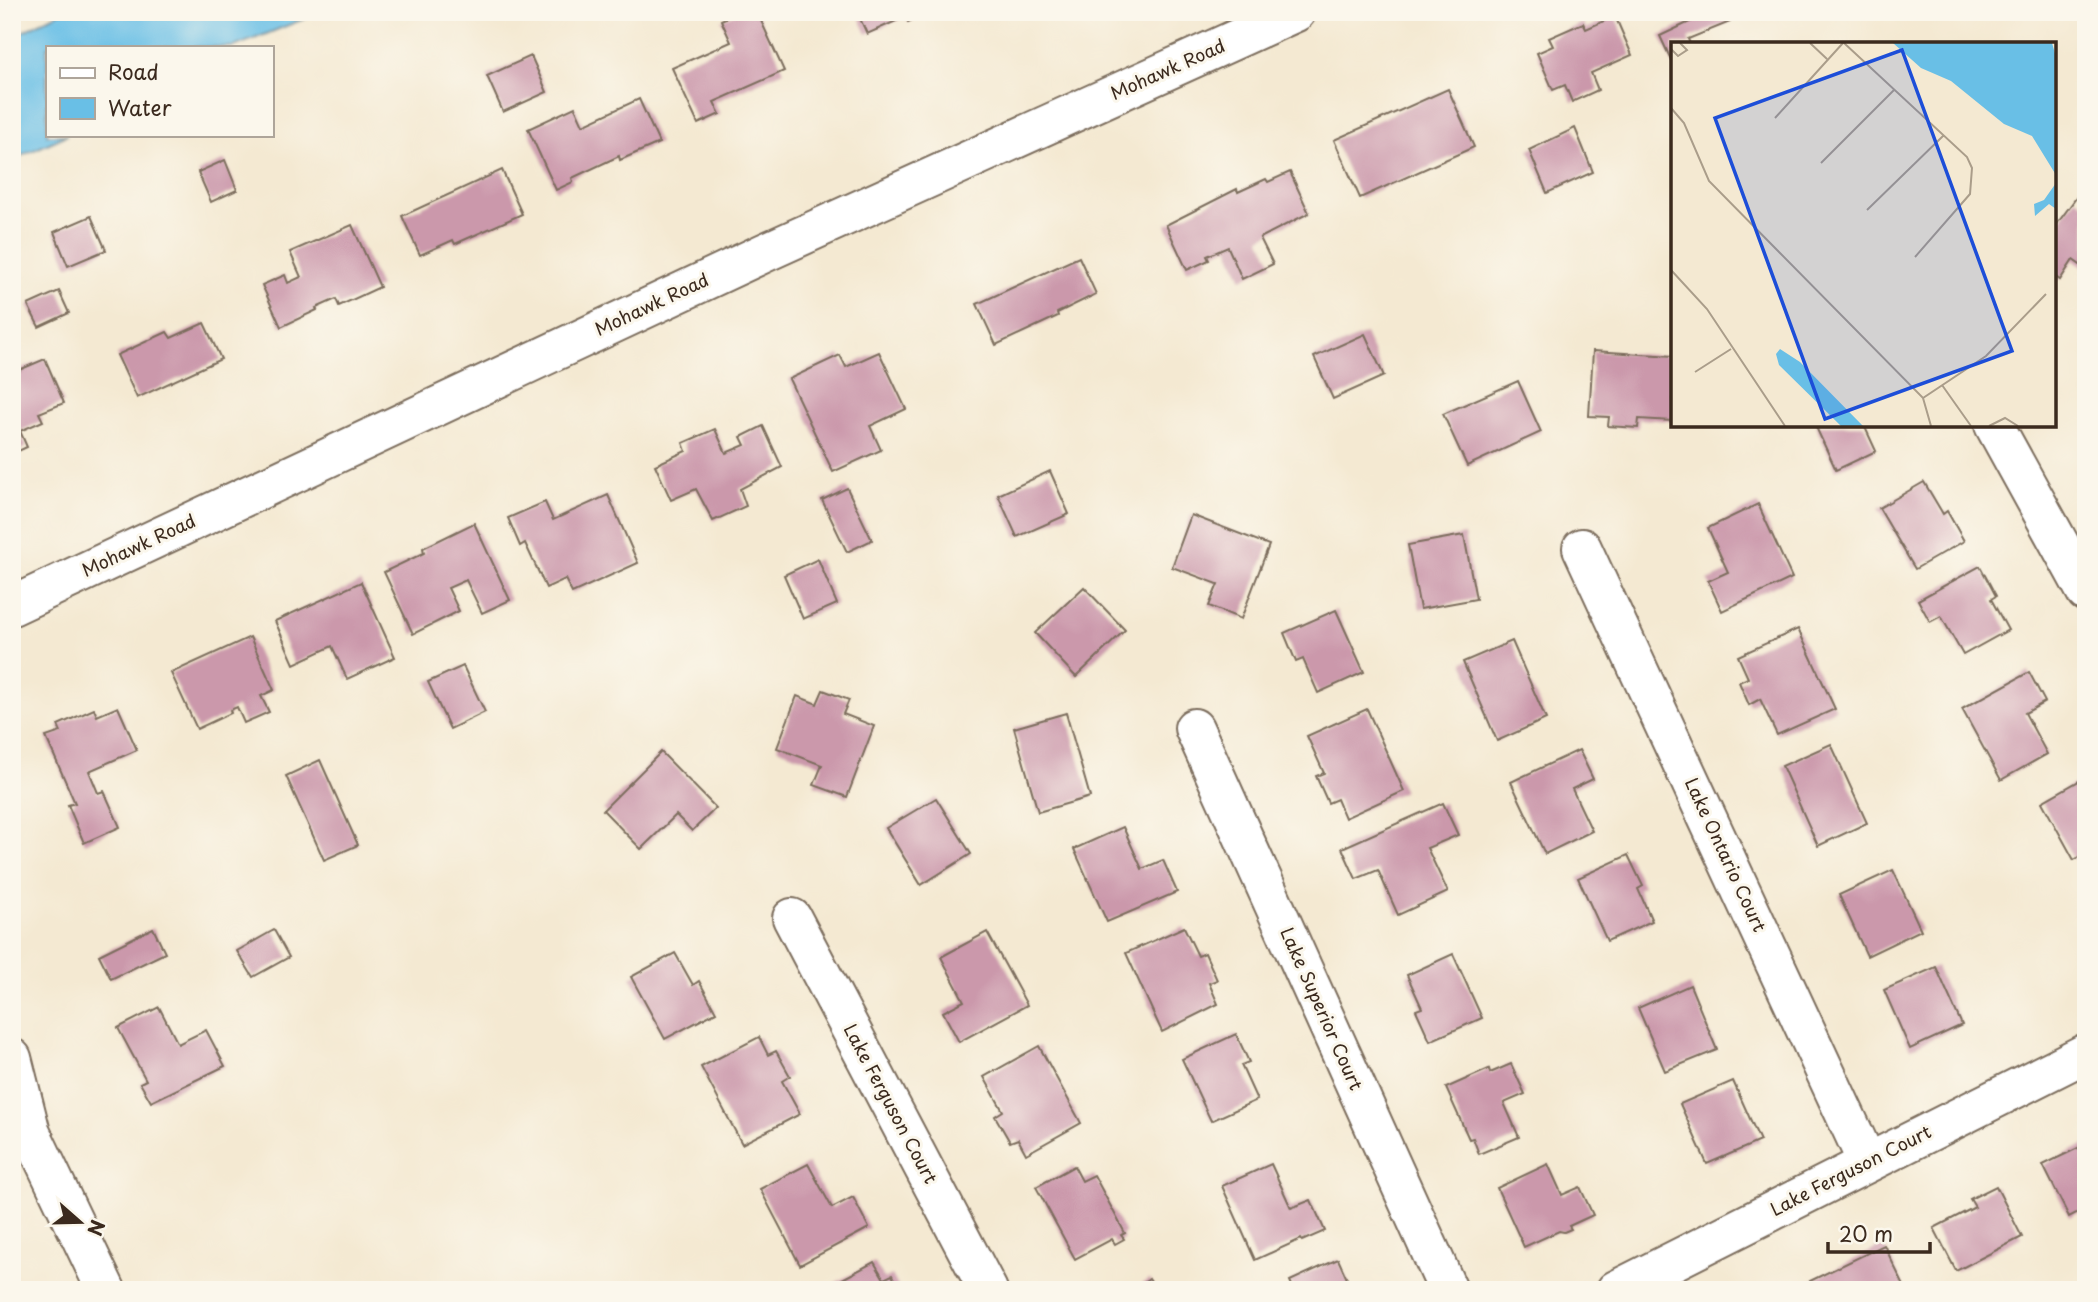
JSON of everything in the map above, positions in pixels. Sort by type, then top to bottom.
[{"type":"street","name":"Mohawk Road","points":[[12,606],[764,253],[1296,12]]},
{"type":"street","points":[[1995,427],[2086,592]]},
{"type":"street","name":"Lake Ontario Court","points":[[1582,548],[1867,1162]]},
{"type":"street","name":"Lake Superior Court","points":[[1194,728],[1448,1290]]},
{"type":"street","name":"Lake Ferguson Court","points":[[792,918],[988,1290]]},
{"type":"street","name":"Lake Ferguson Court","points":[[1616,1290],[2086,1053]]},
{"type":"street","points":[[12,1058],[31,1133],[106,1290]]},
{"type":"water","points":[[61,12],[321,12],[236,46],[46,46],[46,136],[65,136],[12,160],[12,37]]},
{"type":"building","points":[[739,12],[757,12],[784,71],[714,102],[720,114],[698,124],[672,68],[731,42],[721,20]]},
{"type":"building","points":[[857,12],[930,12],[908,22],[905,17],[867,34]]},
{"type":"building","points":[[1693,12],[1726,12],[1730,22],[1688,39],[1689,42],[1671,42],[1671,60],[1660,36],[1696,19]]},
{"type":"building","points":[[1615,16],[1632,55],[1591,73],[1598,90],[1572,102],[1565,85],[1553,90],[1537,53],[1553,46],[1549,38],[1583,23],[1586,29]]},
{"type":"building","points":[[531,56],[547,92],[503,112],[487,76]]},
{"type":"building","points":[[1448,89],[1474,147],[1360,198],[1334,140]]},
{"type":"building","points":[[639,99],[659,143],[620,160],[619,156],[572,178],[573,182],[556,190],[528,129],[575,107],[583,125]]},
{"type":"building","points":[[1575,128],[1593,172],[1547,193],[1529,150]]},
{"type":"building","points":[[225,160],[237,190],[211,202],[198,172]]},
{"type":"building","points":[[502,170],[522,214],[455,244],[453,240],[420,255],[402,216]]},
{"type":"building","points":[[1290,172],[1309,213],[1260,238],[1273,264],[1242,279],[1228,247],[1207,256],[1209,260],[1187,270],[1166,225],[1237,189],[1238,192]]},
{"type":"building","points":[[2076,198],[2086,205],[2086,269],[2073,260],[2060,280],[2056,277],[2056,225]]},
{"type":"building","points":[[91,216],[106,250],[68,266],[54,232]]},
{"type":"building","points":[[352,225],[380,287],[339,306],[336,299],[281,327],[262,285],[285,275],[288,283],[301,277],[290,252]]},
{"type":"building","points":[[1079,257],[1096,294],[1057,313],[1058,316],[996,345],[977,304]]},
{"type":"building","points":[[59,291],[69,313],[39,327],[28,305]]},
{"type":"building","points":[[204,323],[221,359],[137,398],[117,355],[167,332],[171,338]]},
{"type":"building","points":[[1365,334],[1384,376],[1333,399],[1314,357]]},
{"type":"building","points":[[1593,351],[1671,356],[1671,421],[1639,419],[1638,428],[1608,426],[1609,417],[1589,416]]},
{"type":"building","points":[[879,352],[906,409],[870,426],[881,450],[833,472],[789,379],[840,355],[846,367]]},
{"type":"building","points":[[45,359],[64,403],[39,413],[43,421],[20,431],[27,447],[12,454],[12,373]]},
{"type":"building","points":[[1518,381],[1541,432],[1467,466],[1443,414]]},
{"type":"building","points":[[763,426],[782,467],[740,489],[746,506],[713,521],[696,489],[671,500],[655,465],[686,451],[683,443],[715,429],[726,453],[745,445],[741,437]]},
{"type":"building","points":[[1816,427],[1865,427],[1876,451],[1836,470]]},
{"type":"building","points":[[1050,471],[1069,514],[1017,537],[998,495]]},
{"type":"building","points":[[1924,482],[1943,514],[1947,511],[1964,541],[1915,569],[1879,508]]},
{"type":"building","points":[[847,488],[872,540],[847,552],[822,500]]},
{"type":"building","points":[[608,495],[638,563],[572,593],[565,579],[546,588],[525,543],[520,546],[508,518],[545,502],[553,520]]},
{"type":"building","points":[[1758,504],[1792,578],[1722,611],[1708,581],[1728,572],[1708,528]]},
{"type":"building","points":[[1191,515],[1269,545],[1241,619],[1209,606],[1218,584],[1172,567]]},
{"type":"building","points":[[474,523],[510,600],[482,613],[466,580],[448,588],[459,611],[413,634],[384,572],[424,553],[423,548]]},
{"type":"building","points":[[1464,535],[1476,599],[1420,609],[1408,545]]},
{"type":"building","points":[[818,559],[837,604],[803,619],[784,575]]},
{"type":"building","points":[[1980,566],[1996,596],[1991,599],[2008,630],[1963,655],[1941,616],[1930,622],[1918,600]]},
{"type":"building","points":[[361,582],[395,657],[347,679],[332,646],[294,664],[275,621]]},
{"type":"building","points":[[1084,587],[1125,630],[1076,677],[1035,633]]},
{"type":"building","points":[[1336,610],[1364,672],[1318,693],[1303,659],[1296,662],[1284,633]]},
{"type":"building","points":[[1798,629],[1835,709],[1777,735],[1760,699],[1749,705],[1739,682],[1748,678],[1738,656]]},
{"type":"building","points":[[250,637],[274,690],[261,696],[269,712],[244,723],[237,707],[230,710],[231,713],[197,729],[171,673]]},
{"type":"building","points":[[1512,641],[1546,719],[1497,741],[1463,662]]},
{"type":"building","points":[[463,666],[485,712],[450,729],[428,682]]},
{"type":"building","points":[[2029,672],[2045,702],[2025,713],[2047,754],[2001,780],[1962,709]]},
{"type":"building","points":[[823,690],[849,700],[843,714],[874,726],[847,797],[814,785],[822,765],[777,748],[797,696],[817,704]]},
{"type":"building","points":[[118,707],[137,750],[89,771],[98,793],[104,791],[120,827],[84,843],[68,805],[75,803],[46,737],[61,732],[58,725],[94,709],[97,716]]},
{"type":"building","points":[[1367,709],[1404,791],[1345,818],[1337,799],[1328,803],[1316,776],[1324,773],[1307,736]]},
{"type":"building","points":[[1066,713],[1090,797],[1038,812],[1014,728]]},
{"type":"building","points":[[1831,744],[1867,823],[1818,846],[1782,766]]},
{"type":"building","points":[[1579,750],[1593,779],[1572,789],[1592,831],[1545,854],[1511,782]]},
{"type":"building","points":[[661,752],[716,808],[692,831],[676,815],[641,849],[603,810]]},
{"type":"building","points":[[320,760],[358,845],[324,860],[286,776]]},
{"type":"building","points":[[2086,777],[2086,854],[2074,860],[2042,802]]},
{"type":"building","points":[[936,798],[971,854],[921,885],[886,828]]},
{"type":"building","points":[[1443,803],[1458,835],[1427,848],[1448,892],[1398,915],[1378,870],[1356,879],[1342,848]]},
{"type":"building","points":[[1123,827],[1142,869],[1163,860],[1177,892],[1107,922],[1074,849]]},
{"type":"building","points":[[1628,855],[1643,886],[1638,889],[1652,921],[1607,941],[1578,878]]},
{"type":"building","points":[[1893,870],[1921,930],[1867,956],[1839,895]]},
{"type":"building","points":[[1184,927],[1198,956],[1205,953],[1217,980],[1209,983],[1218,1004],[1162,1032],[1126,953]]},
{"type":"building","points":[[153,928],[165,953],[111,979],[99,955]]},
{"type":"building","points":[[274,930],[289,957],[253,977],[237,951]]},
{"type":"building","points":[[987,932],[1027,1005],[959,1042],[943,1012],[964,1001],[941,957]]},
{"type":"building","points":[[675,953],[693,985],[699,981],[716,1012],[665,1039],[631,977]]},
{"type":"building","points":[[1453,954],[1482,1018],[1430,1041],[1416,1010],[1422,1008],[1407,975]]},
{"type":"building","points":[[1936,967],[1962,1025],[1910,1049],[1884,990]]},
{"type":"building","points":[[1690,985],[1717,1050],[1665,1071],[1638,1008]]},
{"type":"building","points":[[159,1007],[178,1044],[206,1030],[225,1066],[151,1102],[140,1083],[146,1080],[118,1028]]},
{"type":"building","points":[[1236,1034],[1249,1062],[1241,1065],[1257,1100],[1211,1121],[1182,1059]]},
{"type":"building","points":[[759,1037],[768,1055],[776,1051],[790,1076],[782,1081],[800,1114],[742,1144],[701,1067]]},
{"type":"building","points":[[1039,1046],[1081,1123],[1026,1154],[1018,1139],[1010,1142],[995,1116],[1003,1111],[984,1077]]},
{"type":"building","points":[[1511,1064],[1525,1094],[1504,1103],[1519,1137],[1479,1154],[1473,1138],[1469,1139],[1446,1088],[1489,1069],[1490,1073]]},
{"type":"building","points":[[1733,1081],[1760,1141],[1707,1164],[1680,1104]]},
{"type":"building","points":[[2086,1144],[2086,1208],[2069,1217],[2043,1165]]},
{"type":"building","points":[[808,1164],[832,1208],[853,1197],[869,1228],[800,1265],[760,1189]]},
{"type":"building","points":[[1271,1164],[1291,1208],[1311,1200],[1325,1231],[1255,1260],[1222,1186]]},
{"type":"building","points":[[1548,1164],[1562,1195],[1580,1187],[1593,1215],[1569,1226],[1571,1229],[1559,1231],[1524,1247],[1497,1188]]},
{"type":"building","points":[[1074,1166],[1082,1181],[1094,1175],[1125,1233],[1121,1235],[1124,1239],[1115,1244],[1112,1239],[1075,1259],[1036,1187]]},
{"type":"building","points":[[1996,1186],[2022,1237],[1956,1271],[1934,1228],[1975,1207],[1970,1199]]},
{"type":"building","points":[[1884,1245],[1904,1286],[1896,1290],[1814,1290],[1810,1281]]},
{"type":"building","points":[[1338,1259],[1352,1290],[1294,1290],[1290,1281]]},
{"type":"building","points":[[874,1262],[884,1279],[892,1275],[900,1290],[822,1290]]},
{"type":"building","points":[[1149,1279],[1157,1290],[1135,1290]]}]
